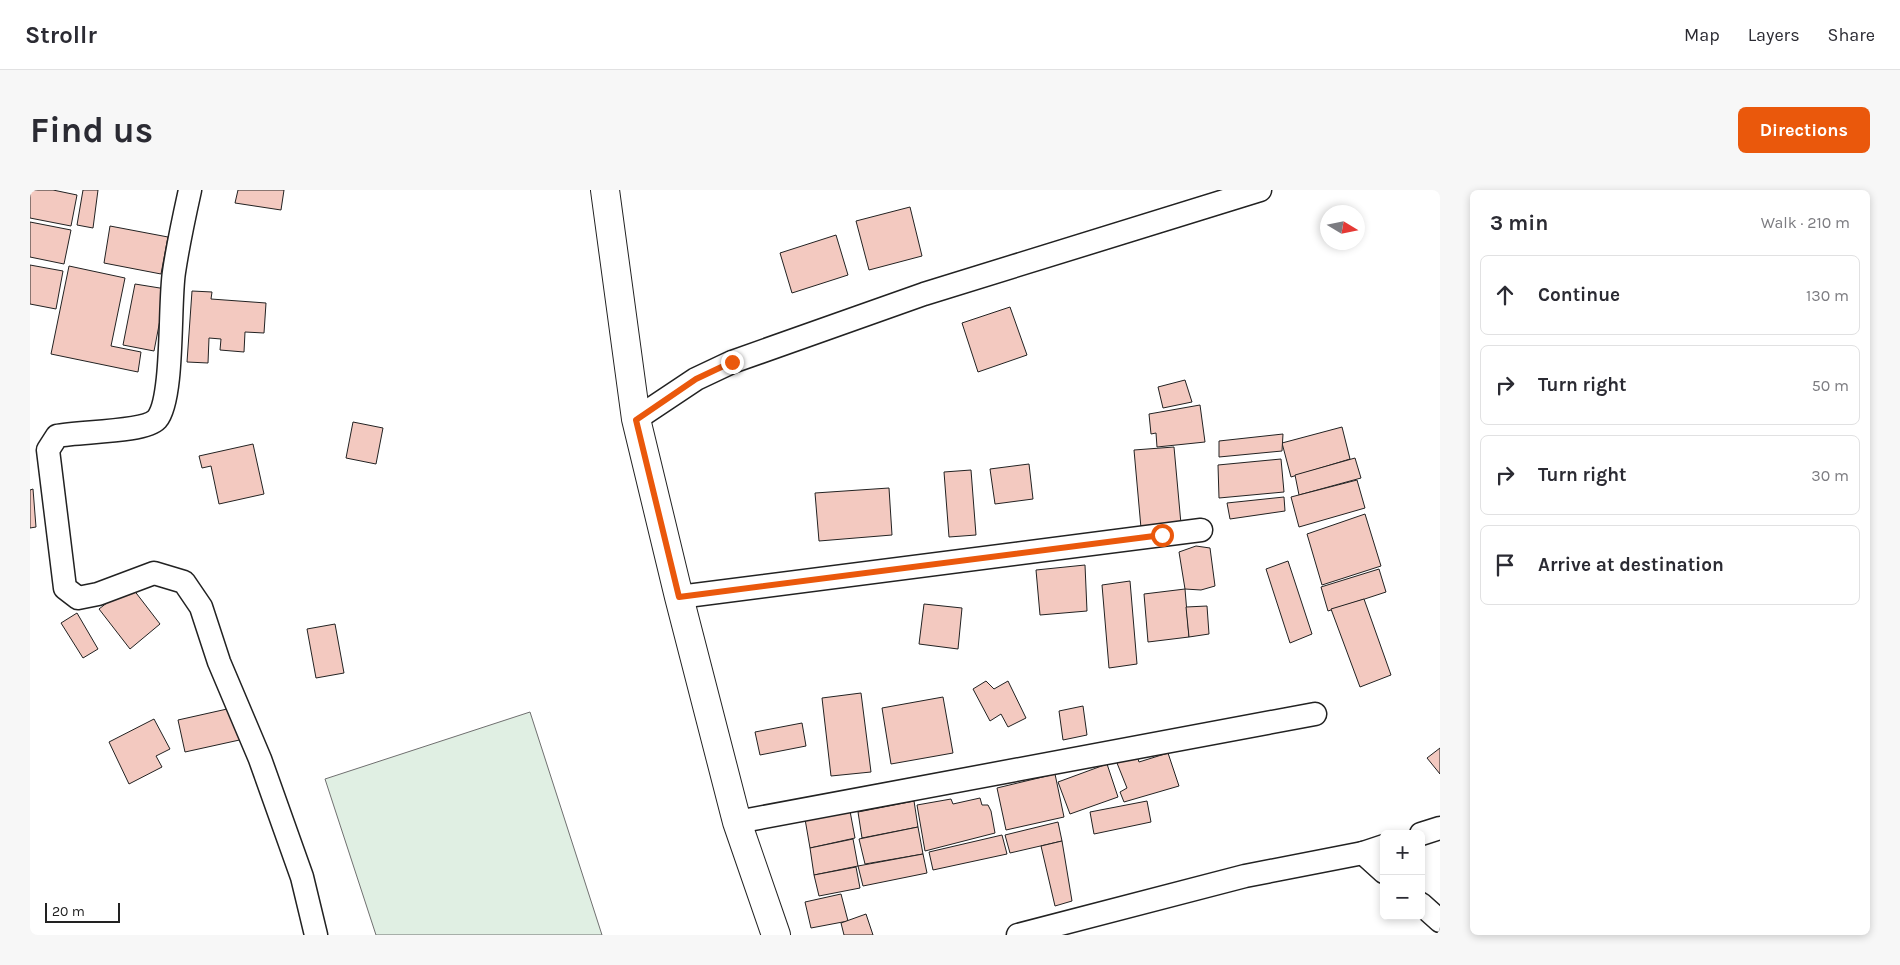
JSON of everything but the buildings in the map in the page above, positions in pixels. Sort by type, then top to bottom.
[{"type":"main road","points":[[605,190],[636,420],[737,822],[776,935]]},
{"type":"street","points":[[190,190],[174,273],[165,400],[156,419],[139,428],[73,432],[57,436],[48,450],[65,588],[78,598],[85,597],[98,594],[154,572],[184,582],[201,606],[219,662],[260,759],[302,877],[316,935]]},
{"type":"street","points":[[636,420],[696,379],[741,359],[924,294],[1260,190]]},
{"type":"street","points":[[679,597],[1201,530]]},
{"type":"street","points":[[737,822],[1315,714]]},
{"type":"street","points":[[1425,833],[1440,828]]},
{"type":"street","points":[[1025,934],[1245,876],[1363,853],[1380,847]]},
{"type":"street","points":[[1363,853],[1380,868]]},
{"type":"street","points":[[1425,907],[1440,920]]},
{"type":"green space","points":[[530,712],[602,935],[376,935],[325,779]]},
{"type":"route","points":[[732,362],[696,379],[636,420],[679,597],[1162,535]]}]
